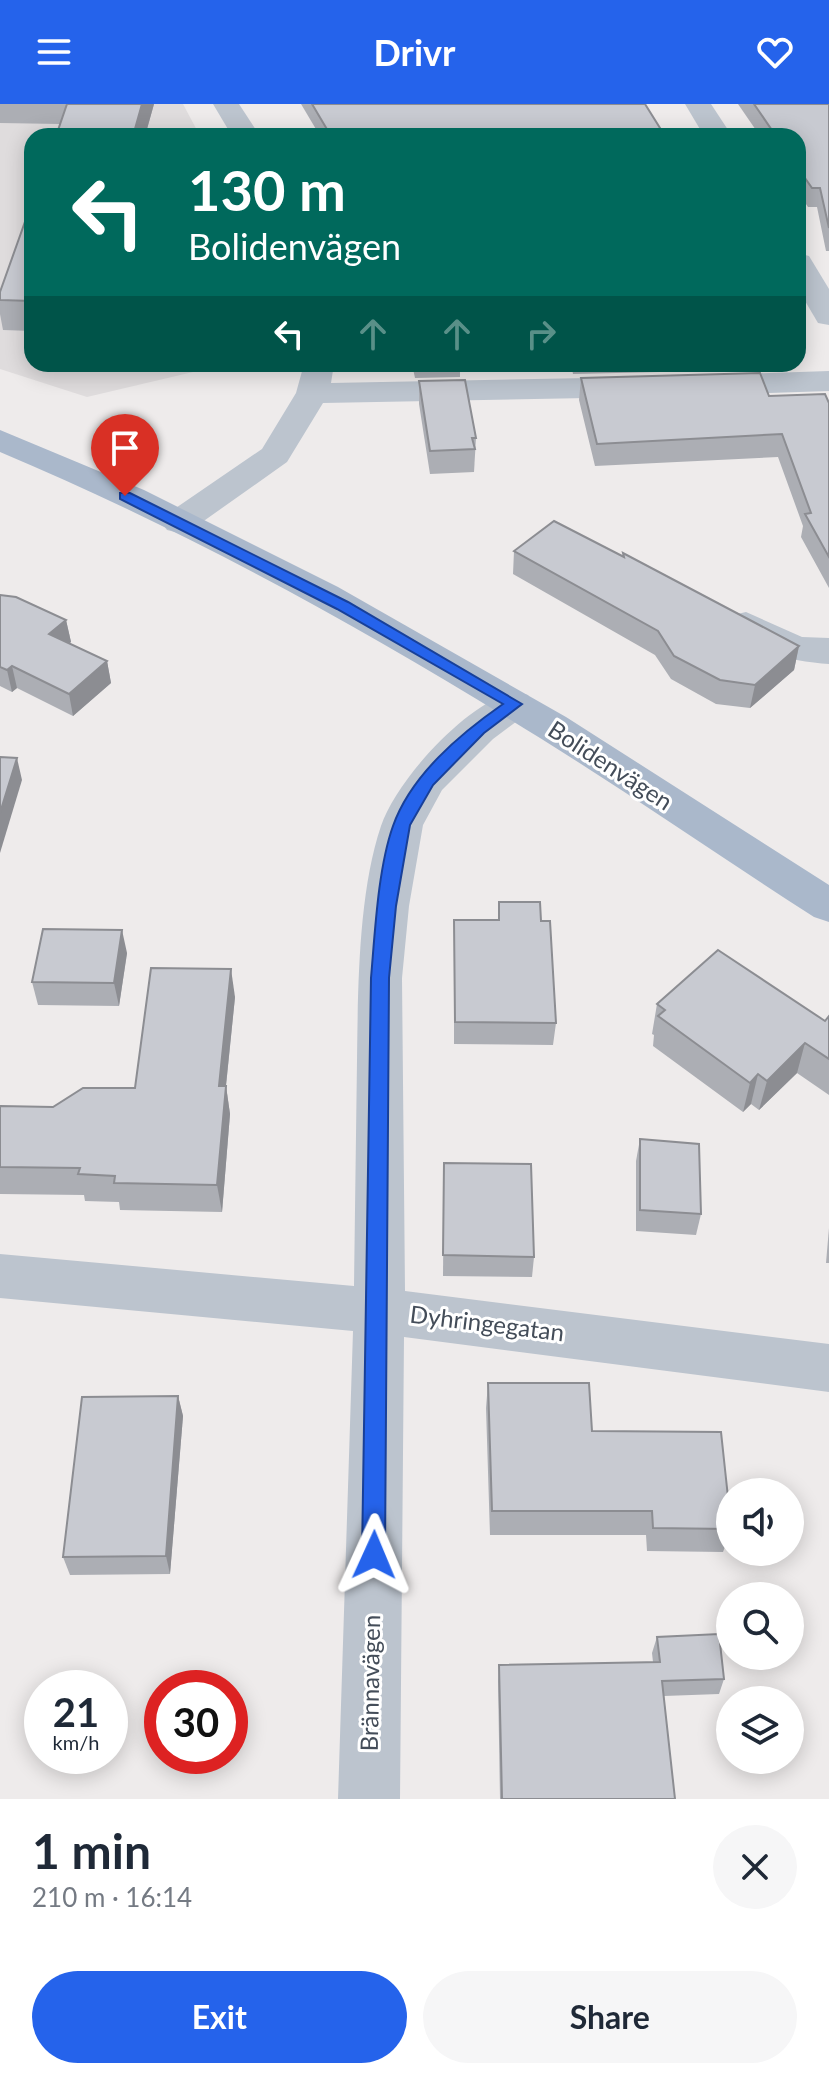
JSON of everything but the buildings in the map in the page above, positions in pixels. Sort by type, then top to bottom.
[{"type":"main road","name":"Bolidenvägen","points":[[0,440],[179,522],[342,606],[514,704],[829,906]]},
{"type":"street","points":[[226,104],[241,128]]},
{"type":"street","points":[[698,104],[713,128]]},
{"type":"street","points":[[806,276],[829,316]]},
{"type":"street","points":[[179,522],[275,455],[316,379],[829,381]]},
{"type":"street","points":[[714,607],[795,649],[829,651]]},
{"type":"street","name":"Brännavägen","points":[[369,1799],[379,1311],[380,978],[387,906],[402,825],[427,781],[479,729],[514,704]]},
{"type":"street","name":"Dyhringegatan","points":[[0,1276],[379,1311],[829,1368]]},
{"type":"shaded area","points":[[0,104],[183,104],[196,128],[24,128],[24,372],[193,372],[87,397],[0,369]]},
{"type":"route","points":[[125,496],[342,606],[514,704],[479,729],[427,781],[402,825],[387,906],[380,978],[374,1555]]}]
